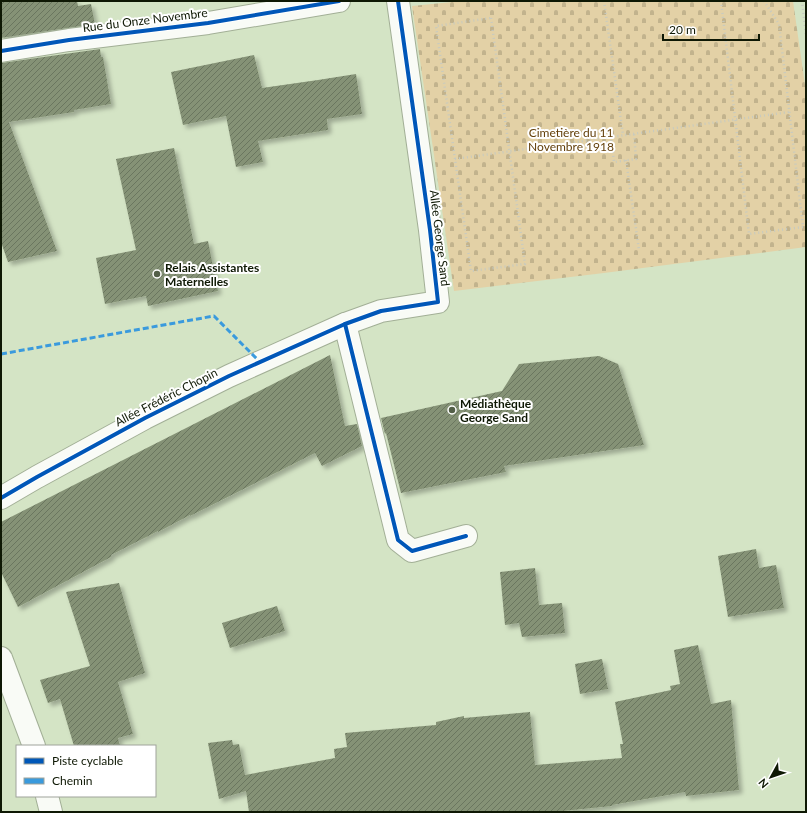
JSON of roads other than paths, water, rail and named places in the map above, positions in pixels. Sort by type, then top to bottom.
[{"type":"street","name":"Rue du Onze Novembre","points":[[1,51],[69,40],[208,23],[340,1]]},
{"type":"street","name":"Allée George Sand","points":[[345,324],[381,312],[438,302],[430,230],[398,1]]},
{"type":"street","name":"Allée Frédéric Chopin","points":[[1,498],[145,418],[229,376],[345,324]]},
{"type":"street","points":[[345,324],[398,540],[412,551],[466,536]]},
{"type":"street","points":[[1,658],[34,745]]},
{"type":"street","points":[[47,797],[51,812]]},
{"type":"place","name":"Relais Assistantes Maternelles","points":[[157,274]]},
{"type":"place","name":"Médiathèque George Sand","points":[[452,410]]},
{"type":"park label","name":"Cimetière du 11 Novembre 1918","points":[[571,139]]}]
